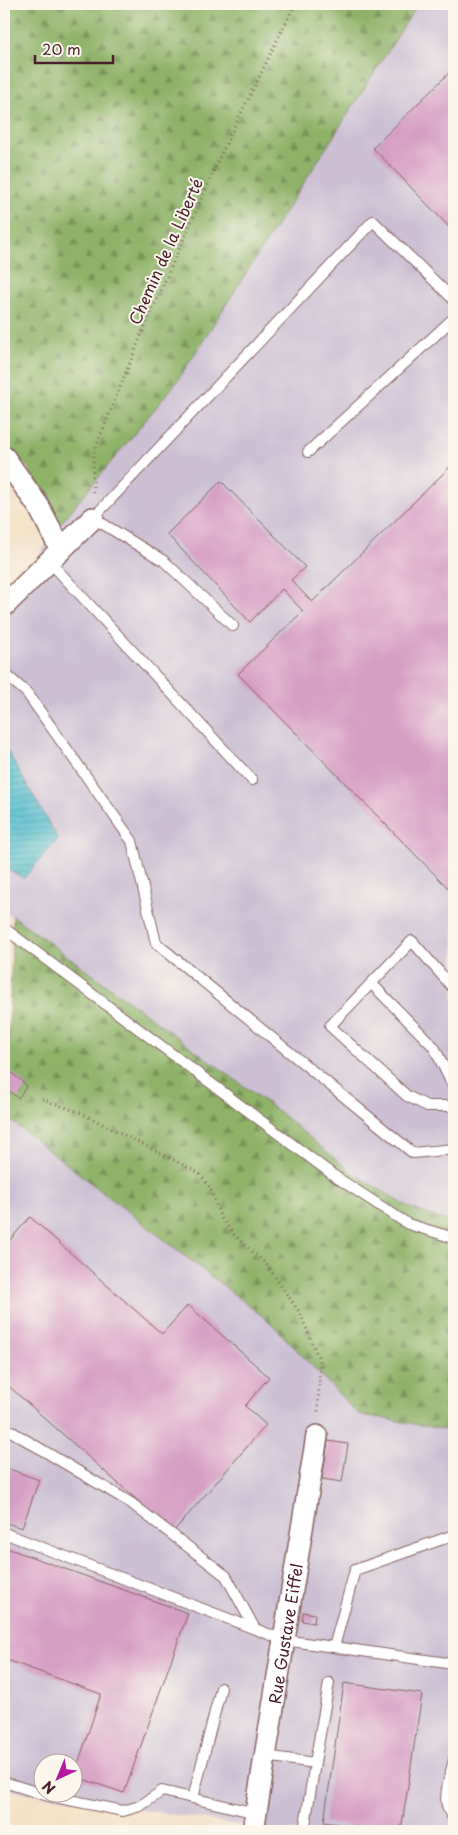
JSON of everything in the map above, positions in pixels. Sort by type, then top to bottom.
[{"type":"street","points":[[4,457],[39,507],[55,556]]},
{"type":"street","points":[[4,606],[94,518]]},
{"type":"street","name":"Rue Gustave Eiffel","points":[[255,1822],[317,1436]]},
{"type":"lane","points":[[233,626],[164,561],[94,518],[373,222],[454,300]]},
{"type":"lane","points":[[308,452],[454,318]]},
{"type":"lane","points":[[55,556],[252,780]]},
{"type":"lane","points":[[4,672],[27,693],[132,841],[156,943],[414,1153],[454,1149]]},
{"type":"lane","points":[[4,928],[336,1177],[408,1224],[454,1238]]},
{"type":"lane","points":[[454,989],[412,941],[330,1026],[407,1096],[427,1106],[454,1106]]},
{"type":"lane","points":[[371,983],[434,1047],[454,1088]]},
{"type":"lane","points":[[4,1427],[131,1504],[226,1576],[255,1629]]},
{"type":"lane","points":[[4,1533],[284,1640],[454,1664]]},
{"type":"lane","points":[[334,1647],[355,1570],[454,1535]]},
{"type":"lane","points":[[304,1831],[328,1682]]},
{"type":"lane","points":[[193,1798],[221,1688]]},
{"type":"lane","points":[[265,1756],[315,1763]]},
{"type":"lane","points":[[454,1758],[445,1801],[450,1814],[454,1817]]},
{"type":"lane","points":[[4,1782],[45,1795],[123,1811],[140,1806],[162,1791],[193,1798],[255,1822]]},
{"type":"path","name":"Chemin de la Liberté","points":[[94,518],[92,454],[142,333],[221,154],[295,4]]},
{"type":"path","points":[[42,1099],[81,1113],[199,1173],[211,1189],[220,1216],[233,1234],[266,1264],[300,1312],[320,1362],[317,1436]]},
{"type":"shaded area","points":[[418,4],[454,4],[454,1224],[410,1208],[351,1172],[279,1112],[4,911],[4,607],[60,524],[176,383]]},
{"type":"shaded area","points":[[6,1117],[270,1322],[358,1414],[454,1431],[454,1831],[280,1831],[82,1801],[82,1752],[32,1752],[32,1793],[4,1789],[4,1126]]},
{"type":"green space","points":[[4,4],[418,4],[176,383],[60,524],[28,468],[4,445]]},
{"type":"green space","points":[[13,916],[279,1112],[351,1172],[410,1208],[454,1224],[454,1431],[358,1414],[270,1322],[6,1117]]},
{"type":"water","points":[[4,745],[58,839],[24,878],[4,868]]},
{"type":"building","points":[[454,68],[454,232],[373,148]]},
{"type":"building","points":[[454,463],[454,894],[238,674],[303,611],[282,589],[250,622],[167,534],[221,481],[305,567],[291,580],[312,602]]},
{"type":"building","points":[[4,1066],[27,1086],[18,1098],[4,1087]]},
{"type":"building","points":[[30,1217],[162,1334],[188,1305],[269,1377],[245,1406],[266,1425],[173,1532],[4,1382],[4,1247]]},
{"type":"building","points":[[328,1441],[348,1444],[342,1482],[322,1479]]},
{"type":"building","points":[[4,1467],[39,1480],[22,1528],[4,1522]]},
{"type":"building","points":[[4,1547],[188,1613],[124,1793],[82,1779],[82,1752],[101,1694],[4,1659]]},
{"type":"building","points":[[303,1612],[315,1614],[314,1623],[302,1621]]},
{"type":"building","points":[[344,1683],[422,1694],[401,1831],[384,1831],[324,1822]]}]
